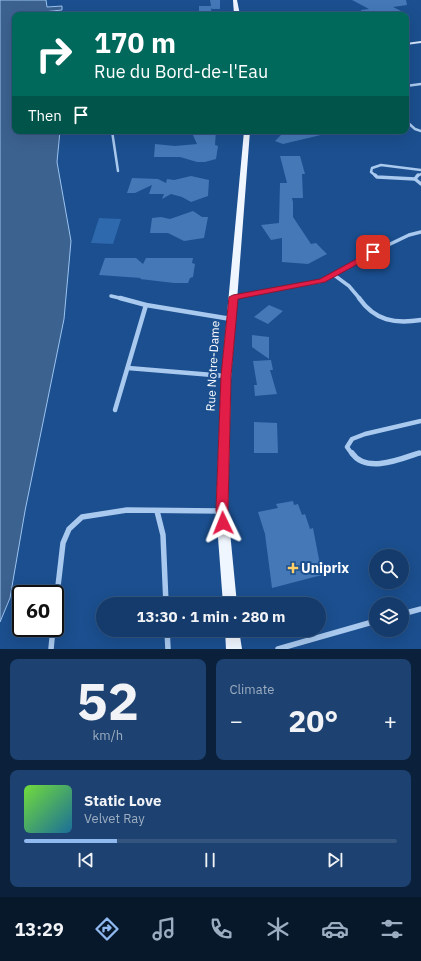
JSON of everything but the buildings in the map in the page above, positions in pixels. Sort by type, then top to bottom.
[{"type":"main road","points":[[235,0],[237,12]]},
{"type":"main road","name":"Rue Notre-Dame","points":[[229,597],[222,510],[226,376],[247,134]]},
{"type":"main road","points":[[233,637],[234,649]]},
{"type":"street","points":[[409,44],[421,42]]},
{"type":"street","points":[[409,47],[421,45]]},
{"type":"street","points":[[409,86],[421,84]]},
{"type":"street","points":[[409,124],[415,129],[421,131]]},
{"type":"street","points":[[112,134],[118,171]]},
{"type":"street","points":[[421,170],[381,166],[372,168],[370,172],[376,177],[415,179],[421,184]]},
{"type":"street","points":[[415,179],[421,174]]},
{"type":"street","points":[[233,297],[322,281],[384,247],[409,235],[421,232]]},
{"type":"street","points":[[334,275],[348,285],[370,312],[381,318],[396,322],[421,320]]},
{"type":"street","points":[[111,296],[146,305],[231,319]]},
{"type":"street","points":[[115,410],[146,305]]},
{"type":"street","points":[[128,368],[226,376]]},
{"type":"street","points":[[421,421],[365,434],[352,439],[347,447],[355,460],[364,464],[373,464],[421,453]]},
{"type":"street","points":[[58,585],[63,543],[69,529],[82,517],[127,510],[222,510]]},
{"type":"street","points":[[156,511],[163,535],[166,597]]},
{"type":"street","points":[[409,612],[421,609]]},
{"type":"street","points":[[278,649],[369,623]]},
{"type":"street","points":[[51,649],[52,637]]},
{"type":"street","points":[[167,637],[168,649]]},
{"type":"shaded area","points":[[0,0],[46,0],[47,7],[62,6],[62,10],[43,12],[12,12],[12,134],[60,134],[57,162],[71,241],[64,319],[25,511],[10,598],[0,622]]},
{"type":"shaded area","points":[[99,218],[121,219],[113,244],[91,243]]},
{"type":"place","name":"Uniprix","points":[[293,568]]},
{"type":"route","points":[[223,523],[222,510],[226,376],[233,297],[322,281],[373,252]]}]
